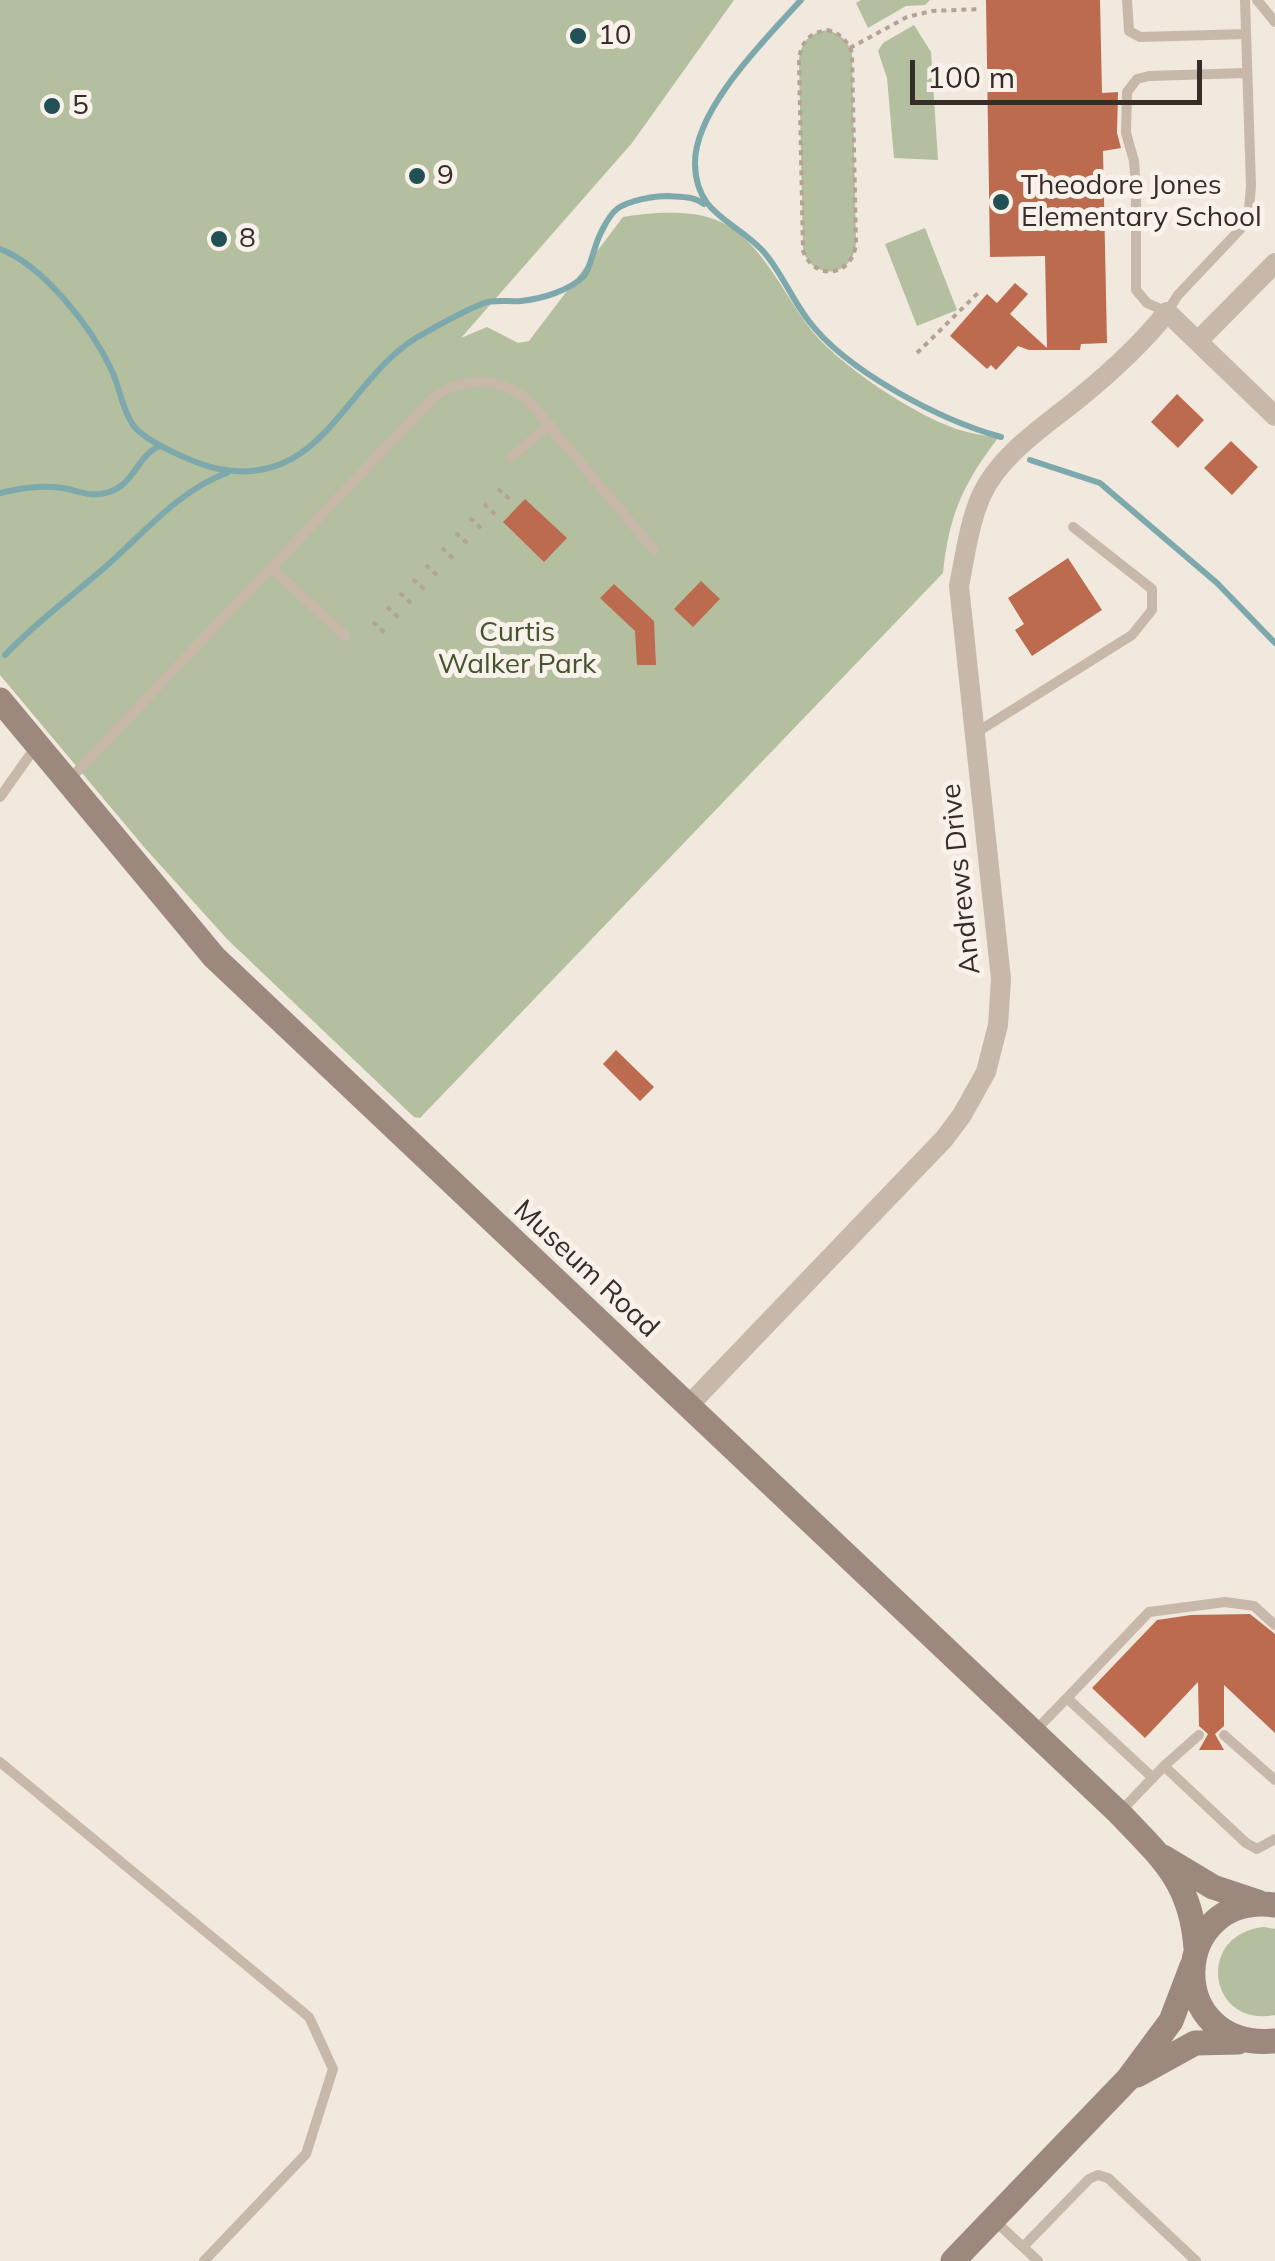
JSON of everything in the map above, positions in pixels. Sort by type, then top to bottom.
[{"type":"street","points":[[1198,341],[1275,263]]},
{"type":"street","points":[[1167,312],[1275,416]]},
{"type":"street","name":"Andrews Drive","points":[[688,1406],[944,1139],[986,1072],[998,1025],[1001,979],[959,586],[969,533],[982,494],[1003,464],[1124,359],[1167,312]]},
{"type":"street","name":"Museum Road","points":[[0,700],[214,957],[1034,1732],[1159,1855],[1188,1896],[1194,1916],[1192,1986],[1200,2006],[1212,2023],[1229,2035],[1262,2042]]},
{"type":"street","name":"Museum Road","points":[[1159,1855],[1214,1887],[1270,1903]]},
{"type":"street","points":[[954,2261],[1128,2079],[1171,2021],[1207,1930],[1241,1906],[1270,1903]]},
{"type":"street","points":[[1128,2079],[1195,2042],[1262,2042]]},
{"type":"lane","points":[[1127,0],[1129,31],[1140,37],[1246,34]]},
{"type":"lane","points":[[1245,0],[1251,204],[1248,220],[1167,312],[1146,303],[1136,290],[1136,188],[1126,134],[1127,92],[1137,79],[1149,76],[1247,73]]},
{"type":"lane","points":[[1258,0],[1275,22]]},
{"type":"lane","points":[[68,782],[444,390],[480,381],[499,384],[526,398],[654,550]]},
{"type":"lane","points":[[511,457],[551,424]]},
{"type":"lane","points":[[973,735],[1132,635],[1152,610],[1152,590],[1073,527]]},
{"type":"lane","points":[[272,568],[346,636]]},
{"type":"lane","points":[[0,796],[37,746]]},
{"type":"lane","points":[[1034,1732],[1149,1612],[1226,1602],[1254,1606],[1275,1625]]},
{"type":"lane","points":[[1066,1698],[1152,1778]]},
{"type":"lane","points":[[1119,1813],[1199,1735]]},
{"type":"lane","points":[[1224,1735],[1275,1780]]},
{"type":"lane","points":[[0,1762],[309,2018],[332,2068],[306,2154],[204,2261]]},
{"type":"lane","points":[[1164,1766],[1246,1843],[1257,1849],[1275,1839]]},
{"type":"lane","points":[[1023,2247],[1088,2180],[1098,2175],[1108,2178],[1196,2261]]},
{"type":"lane","points":[[993,2220],[1038,2261]]},
{"type":"path","points":[[850,48],[907,17],[981,9]]},
{"type":"path","points":[[828,30],[839,34],[850,48],[855,255],[848,266],[827,273],[808,262],[804,250],[800,49],[816,32],[828,30]]},
{"type":"path","points":[[917,353],[980,291]]},
{"type":"path","points":[[498,489],[512,501]]},
{"type":"path","points":[[484,504],[498,516]]},
{"type":"path","points":[[470,518],[484,531]]},
{"type":"path","points":[[456,533],[470,546]]},
{"type":"path","points":[[442,548],[456,561]]},
{"type":"path","points":[[426,565],[440,578]]},
{"type":"path","points":[[413,579],[428,592]]},
{"type":"path","points":[[400,593],[414,606]]},
{"type":"path","points":[[387,608],[401,620]]},
{"type":"path","points":[[374,622],[387,635]]},
{"type":"green space","name":"Curtis Walker Park","points":[[0,0],[734,0],[632,143],[461,338],[487,327],[518,343],[529,341],[623,217],[659,213],[699,215],[721,222],[748,242],[809,327],[857,372],[942,423],[998,438],[975,470],[960,501],[949,534],[943,573],[420,1118],[414,1117],[227,939],[0,675]]},
{"type":"green space","points":[[930,0],[925,5],[906,6],[868,28],[856,3]]},
{"type":"green space","points":[[914,25],[931,52],[938,160],[894,158],[887,78],[878,51],[883,43]]},
{"type":"green space","points":[[827,30],[843,38],[852,53],[856,243],[848,263],[833,271],[816,268],[803,251],[799,60],[807,39]]},
{"type":"green space","points":[[925,228],[957,310],[917,326],[885,244]]},
{"type":"green space","points":[[1264,1927],[1275,1929],[1275,2015],[1252,2015],[1235,2008],[1224,1995],[1218,1979],[1219,1961],[1227,1946],[1242,1933]]},
{"type":"building","points":[[986,0],[1100,0],[1102,93],[1118,92],[1117,133],[1121,148],[1103,151],[1107,343],[1081,344],[1080,350],[1029,350],[1018,346],[996,370],[991,365],[987,369],[950,336],[987,294],[997,303],[1015,283],[1028,294],[1010,314],[1047,348],[1045,256],[990,257]]},
{"type":"building","points":[[1177,394],[1204,420],[1178,448],[1151,422]]},
{"type":"building","points":[[1231,441],[1258,467],[1232,495],[1204,468]]},
{"type":"building","points":[[525,499],[567,538],[544,562],[503,522]]},
{"type":"building","points":[[1068,558],[1102,610],[1032,656],[1015,630],[1024,624],[1008,598]]},
{"type":"building","points":[[701,581],[720,599],[693,627],[674,609]]},
{"type":"building","points":[[614,584],[654,621],[656,665],[637,665],[635,631],[600,598]]},
{"type":"building","points":[[616,1050],[654,1087],[640,1101],[603,1064]]},
{"type":"building","points":[[1250,1614],[1275,1634],[1275,1733],[1224,1685],[1224,1726],[1215,1734],[1224,1750],[1199,1750],[1208,1734],[1199,1726],[1198,1682],[1145,1738],[1092,1688],[1157,1620]]},
{"type":"waterway","points":[[801,0],[734,76],[706,121],[695,164],[702,194],[718,214],[762,250],[808,320],[846,357],[923,406],[1001,437]]},
{"type":"waterway","points":[[0,249],[33,269],[79,317],[103,353],[129,418],[139,432],[198,463],[254,471],[283,463],[308,448],[391,357],[416,338],[484,303],[537,298],[578,281],[587,270],[607,222],[622,206],[668,196],[691,198],[704,204]]},
{"type":"waterway","points":[[0,493],[47,487],[103,494],[125,483],[146,456],[160,446]]},
{"type":"waterway","points":[[1030,460],[1100,483],[1217,583],[1275,643]]},
{"type":"waterway","points":[[5,655],[162,514],[193,490],[227,473]]},
{"type":"place","name":"10","points":[[578,36]]},
{"type":"place","name":"5","points":[[52,106]]},
{"type":"place","name":"9","points":[[417,176]]},
{"type":"place","name":"Theodore Jones Elementary School","points":[[1001,202]]},
{"type":"place","name":"8","points":[[219,239]]}]
